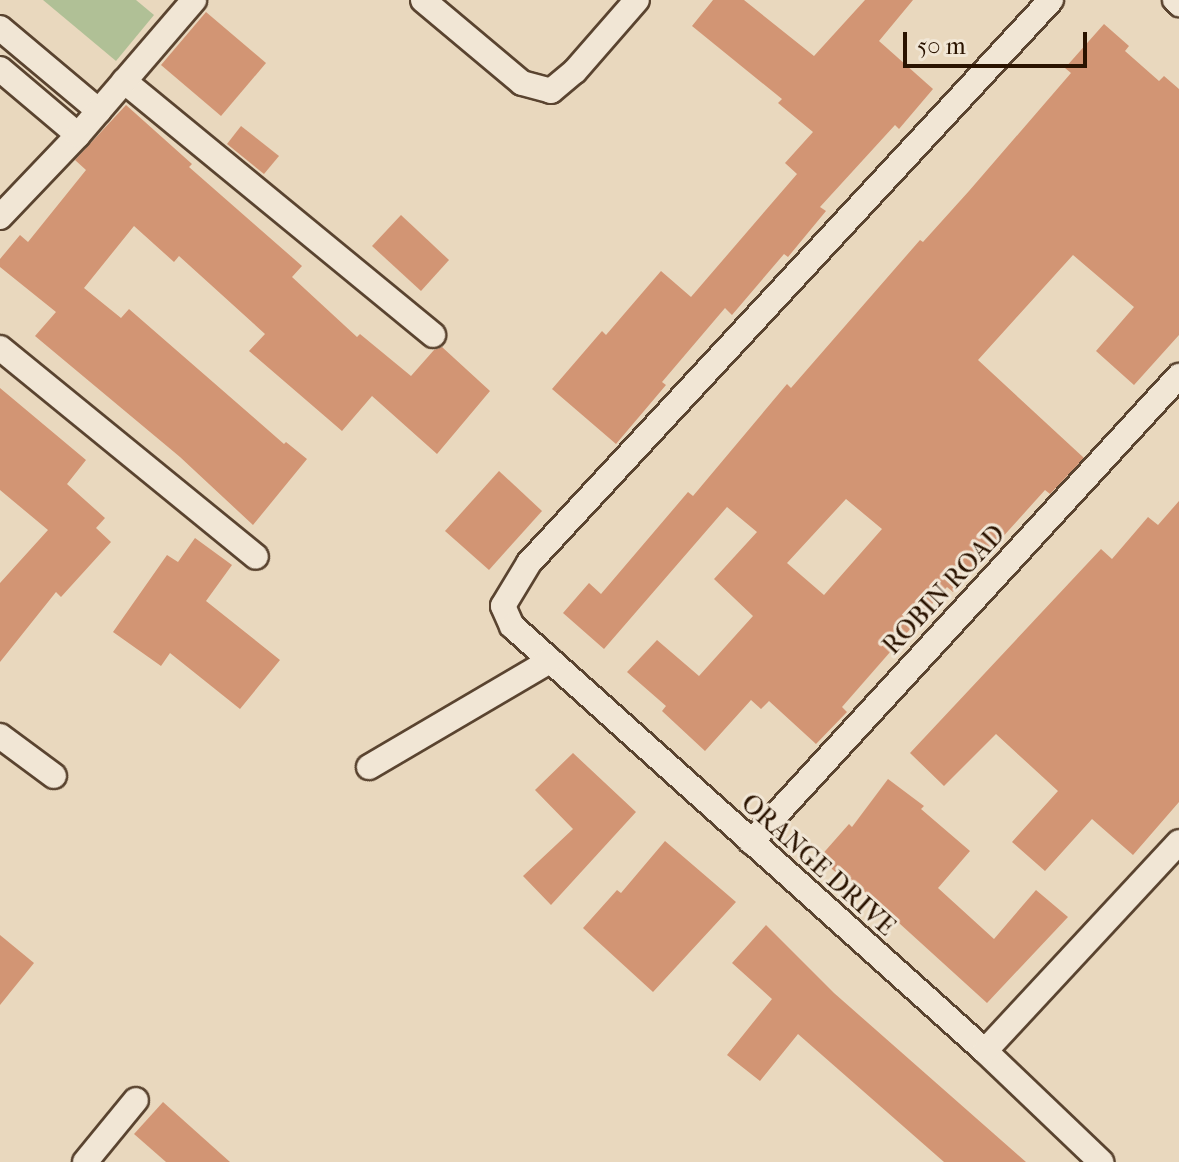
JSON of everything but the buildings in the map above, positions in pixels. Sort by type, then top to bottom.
[{"type":"street","points":[[0,217],[78,135],[194,0]]},
{"type":"street","points":[[423,0],[522,83],[551,91],[575,71],[637,0]]},
{"type":"street","name":"ORANGE DRIVE","points":[[1051,0],[529,563],[503,606],[512,626],[985,1051],[1101,1162]]},
{"type":"street","points":[[0,28],[99,111]]},
{"type":"street","points":[[0,69],[78,135]]},
{"type":"street","points":[[124,81],[433,335]]},
{"type":"street","points":[[0,348],[256,557]]},
{"type":"street","name":"ROBIN ROAD","points":[[751,842],[1179,376]]},
{"type":"street","points":[[369,767],[550,661]]},
{"type":"street","points":[[0,736],[54,776]]},
{"type":"street","points":[[985,1051],[1179,842]]},
{"type":"street","points":[[85,1162],[136,1100]]},
{"type":"green space","points":[[43,0],[136,0],[154,15],[116,61]]}]
